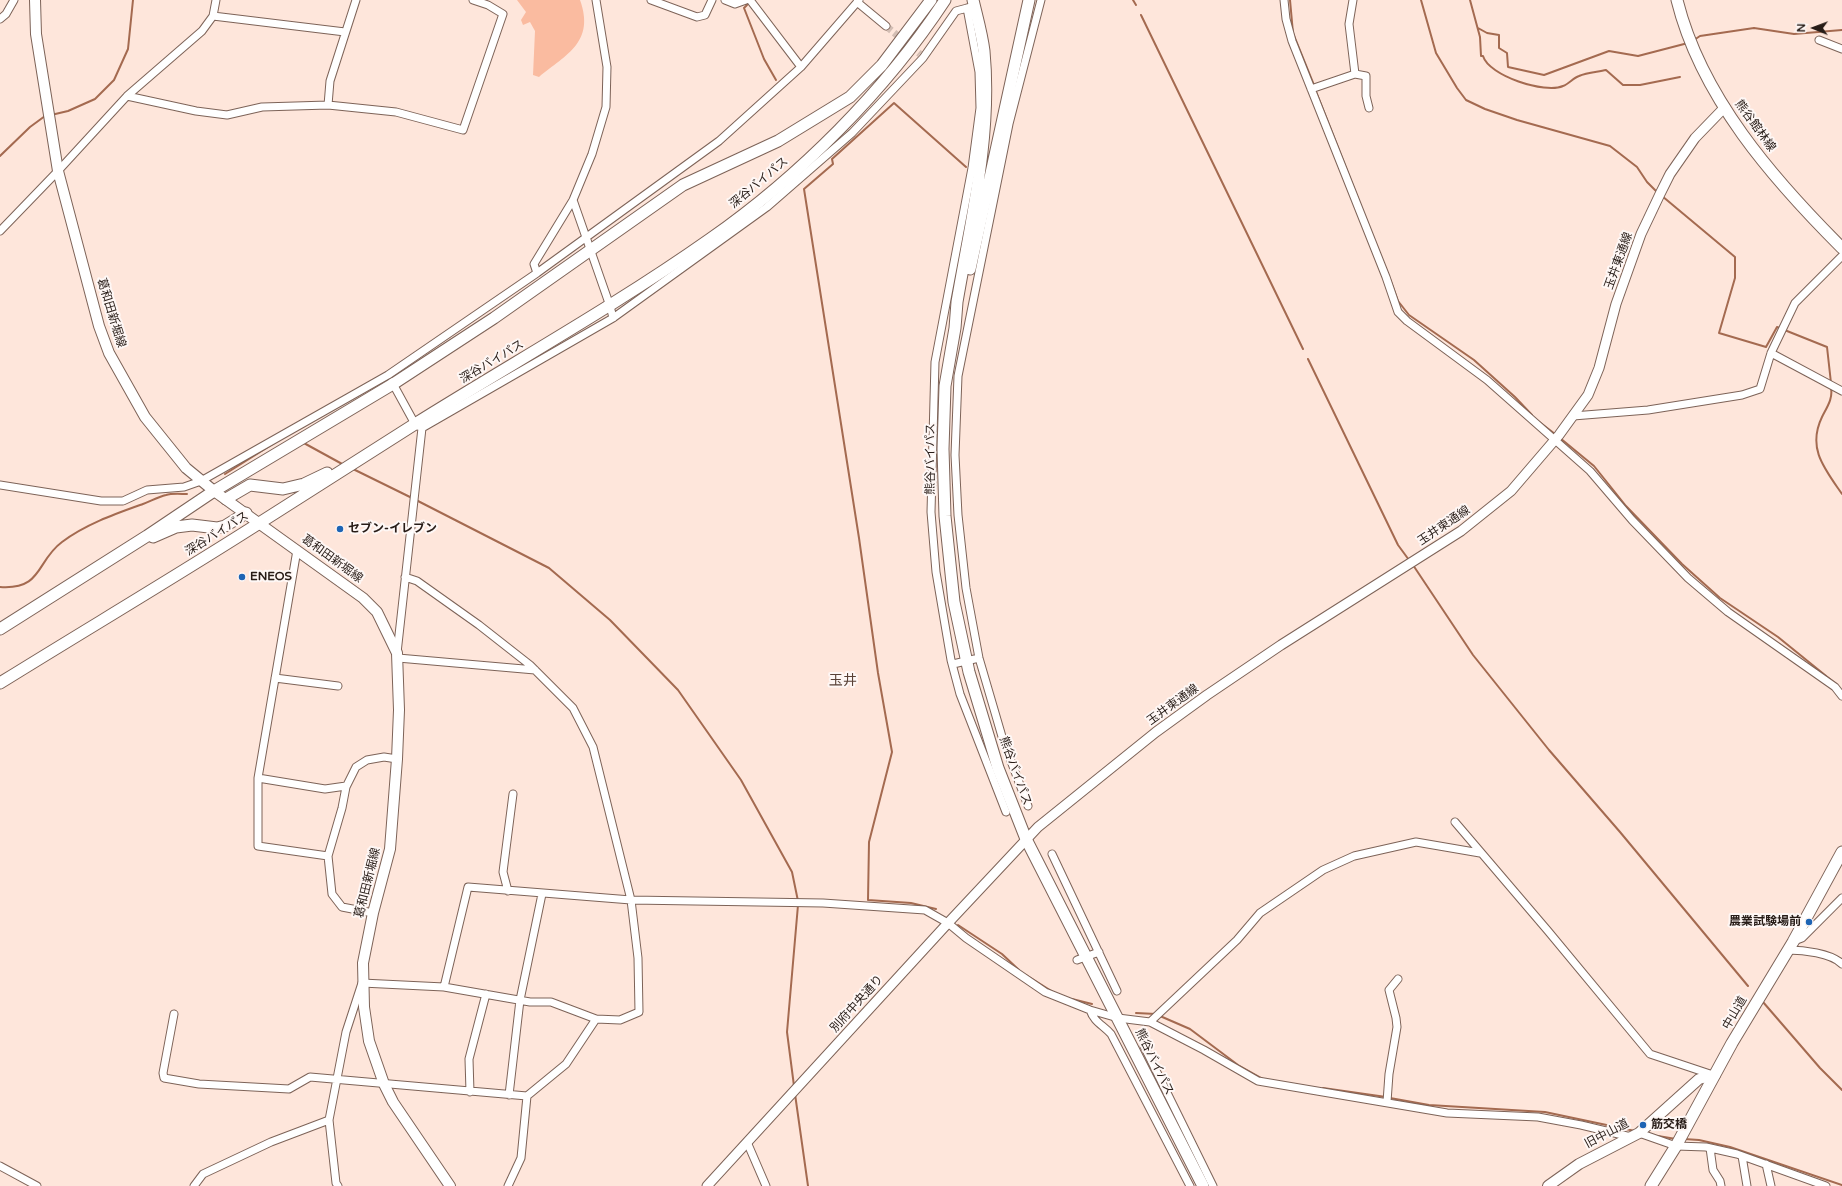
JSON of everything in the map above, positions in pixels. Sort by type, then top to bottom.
[{"type":"main road","name":"葛和田新堀線","points":[[35,0],[36,34],[58,171],[99,326],[109,353],[145,417],[172,452],[201,481],[214,491],[364,598],[377,612],[398,656],[398,759],[390,849],[373,913],[363,964],[362,983],[369,1041],[384,1084],[393,1102],[450,1186]]},
{"type":"main road","name":"深谷バイパス","points":[[0,629],[147,536],[214,491],[299,440],[390,379],[494,318],[590,252],[682,185],[778,141],[850,97],[882,65],[932,0]]},
{"type":"main road","name":"深谷バイパス","points":[[0,683],[260,523],[345,468],[418,426],[610,306],[712,238],[767,195],[824,144],[883,82],[928,26],[945,0]]},
{"type":"main road","points":[[955,328],[964,297],[1006,123],[1029,0]]},
{"type":"main road","name":"熊谷館林線","points":[[1677,0],[1691,42],[1704,71],[1725,107],[1776,177],[1808,214],[1842,248]]},
{"type":"main road","points":[[955,328],[957,302],[983,145],[982,110],[986,88],[984,50],[971,5]]},
{"type":"main road","name":"熊谷バイパス","points":[[955,328],[945,386],[943,449],[945,513],[954,602],[967,661],[998,768],[1026,839],[1082,958],[1168,1106],[1203,1186]]},
{"type":"main road","points":[[226,500],[250,486],[283,489],[304,484],[326,473],[345,468]]},
{"type":"main road","points":[[147,536],[155,537],[176,527],[192,525],[217,528],[225,526],[246,513]]},
{"type":"main road","name":"中山道","points":[[1651,1186],[1676,1146],[1757,999],[1790,946],[1842,852]]},
{"type":"main road","name":"旧中山道","points":[[1548,1186],[1579,1164],[1635,1135],[1699,1079],[1715,1075]]},
{"type":"street","points":[[0,19],[6,14],[14,0]]},
{"type":"street","points":[[0,230],[58,171],[127,96],[202,31],[213,16],[216,0]]},
{"type":"street","points":[[328,106],[330,81],[356,0]]},
{"type":"street","points":[[127,96],[196,111],[227,115],[262,107],[328,106],[396,112],[462,130],[503,14],[488,2],[474,0]]},
{"type":"street","points":[[537,272],[534,264],[573,200],[592,154],[606,107],[607,67],[596,0]]},
{"type":"street","points":[[651,0],[697,17],[705,16],[712,0]]},
{"type":"street","points":[[725,0],[735,4],[746,0]]},
{"type":"street","points":[[750,0],[801,67]]},
{"type":"street","points":[[1028,806],[1003,740],[979,658],[966,588],[958,515],[955,455],[958,376],[1006,123],[1041,0]]},
{"type":"street","points":[[1284,0],[1286,19],[1290,34],[1398,312],[1487,380],[1556,438],[1590,471],[1632,520],[1688,578],[1728,612],[1835,687],[1842,696]]},
{"type":"street","points":[[1353,0],[1349,24],[1355,74]]},
{"type":"street","points":[[0,485],[101,501],[123,501],[147,490],[184,487],[201,481],[390,379],[719,141],[801,67],[858,1],[886,26]]},
{"type":"street","points":[[418,426],[612,318],[767,208],[852,133],[921,56],[956,11],[971,5]]},
{"type":"street","points":[[213,16],[346,32]]},
{"type":"street","points":[[1819,40],[1842,49]]},
{"type":"street","points":[[1311,88],[1355,74],[1366,76],[1366,96],[1369,108]]},
{"type":"street","name":"玉井東通線","points":[[1026,839],[1156,732],[1206,695],[1281,644],[1461,531],[1511,491],[1556,438],[1588,395],[1600,368],[1616,304],[1641,234],[1660,194],[1670,174],[1695,138],[1725,107]]},
{"type":"street","points":[[982,110],[935,362],[931,512],[936,572],[952,664],[960,694],[1006,812]]},
{"type":"street","points":[[573,200],[610,306],[612,318]]},
{"type":"street","points":[[1573,416],[1648,410],[1742,395],[1760,389],[1771,353],[1795,303],[1842,256]]},
{"type":"street","points":[[1771,353],[1842,391]]},
{"type":"street","points":[[390,379],[418,426],[414,494],[398,656],[535,670]]},
{"type":"street","points":[[931,512],[958,515]]},
{"type":"street","points":[[297,550],[258,778],[258,846],[328,856]]},
{"type":"street","points":[[338,1186],[336,1183],[329,1120],[346,1032],[362,983],[444,988],[520,1000],[551,1002],[596,1019],[620,1020],[639,1012],[638,958],[631,900],[593,747],[573,708],[535,670],[454,606],[417,581],[405,577]]},
{"type":"street","points":[[952,664],[979,658]]},
{"type":"street","points":[[275,678],[338,686]]},
{"type":"street","points":[[373,913],[342,907],[332,894],[328,856],[346,786],[356,767],[368,760],[384,757],[398,759]]},
{"type":"street","points":[[258,778],[325,789],[346,786]]},
{"type":"street","points":[[508,891],[503,872],[513,794]]},
{"type":"street","points":[[1455,822],[1650,1054],[1715,1075]]},
{"type":"street","name":"別府中央通り","points":[[707,1186],[948,922],[1026,839]]},
{"type":"street","points":[[1150,1022],[1237,940],[1260,913],[1323,870],[1354,856],[1416,842],[1480,853]]},
{"type":"street","points":[[1052,854],[1116,991]]},
{"type":"street","points":[[444,988],[468,887],[631,900],[807,903],[925,910],[948,922],[966,938],[1045,992],[1090,1010],[1118,1018],[1150,1022],[1204,1050],[1258,1081],[1447,1113],[1538,1117],[1635,1135],[1676,1146],[1710,1148],[1742,1156],[1826,1186]]},
{"type":"street","points":[[509,1095],[520,1000],[542,894]]},
{"type":"street","points":[[1790,946],[1802,938],[1842,898]]},
{"type":"street","points":[[1790,946],[1838,960],[1842,964]]},
{"type":"street","points":[[1082,958],[1099,952]]},
{"type":"street","points":[[1387,1102],[1389,1074],[1397,1027],[1389,990],[1398,979]]},
{"type":"street","points":[[470,1092],[469,1059],[486,994]]},
{"type":"street","points":[[1090,1010],[1093,1019],[1105,1027],[1111,1034],[1190,1186]]},
{"type":"street","points":[[174,1014],[163,1073],[164,1078],[199,1084],[289,1089],[310,1077],[527,1096],[566,1064],[596,1019]]},
{"type":"street","points":[[1144,1046],[1168,1106],[1213,1186]]},
{"type":"street","points":[[510,1185],[521,1158],[527,1096]]},
{"type":"street","points":[[194,1186],[203,1174],[271,1142],[329,1120]]},
{"type":"street","points":[[747,1142],[766,1186]]},
{"type":"street","points":[[1710,1148],[1713,1170],[1720,1181],[1721,1186]]},
{"type":"street","points":[[1742,1156],[1746,1186]]},
{"type":"street","points":[[1766,1164],[1771,1186]]},
{"type":"street","points":[[0,1166],[37,1186]]},
{"type":"shaded area","points":[[517,0],[580,0],[584,14],[584,27],[576,46],[539,77],[533,75],[535,31],[530,22],[523,25],[521,20],[526,12]]},
{"type":"waterway","points":[[51,115],[68,111],[95,99],[114,80],[128,49],[133,0]]},
{"type":"waterway","points":[[1133,0],[1136,5]]},
{"type":"waterway","points":[[1290,0],[1293,33],[1314,85]]},
{"type":"waterway","points":[[1421,0],[1436,53],[1466,100],[1485,109],[1517,120],[1610,146],[1637,167],[1647,182],[1657,192]]},
{"type":"waterway","points":[[1470,0],[1480,37],[1481,56],[1483,56],[1487,63],[1496,70],[1518,82],[1544,88],[1555,88],[1563,86],[1582,75],[1606,70],[1623,85],[1640,85],[1680,77]]},
{"type":"waterway","points":[[745,1],[747,5],[744,8],[764,59],[776,80]]},
{"type":"waterway","points":[[1141,15],[1303,349]]},
{"type":"waterway","points":[[1478,28],[1487,33],[1499,35],[1499,48],[1507,53],[1508,67],[1544,75],[1609,51],[1638,56],[1688,43]]},
{"type":"waterway","points":[[1694,40],[1700,36],[1754,28],[1794,34],[1842,30]]},
{"type":"waterway","points":[[1315,89],[1359,201]]},
{"type":"waterway","points":[[936,909],[911,903],[868,900],[869,842],[892,752],[878,673],[859,538],[804,189],[833,164],[832,159],[894,103],[966,167]]},
{"type":"waterway","points":[[0,156],[30,127],[45,116]]},
{"type":"waterway","points":[[1662,196],[1735,257],[1735,278],[1719,333],[1766,347],[1777,327],[1827,347],[1831,383]]},
{"type":"waterway","points":[[1390,279],[1398,301],[1409,315],[1474,360],[1515,397],[1532,415]]},
{"type":"waterway","points":[[1308,359],[1398,545],[1409,560]]},
{"type":"waterway","points":[[1831,388],[1828,406],[1818,428],[1816,438],[1817,448],[1824,466],[1842,494]]},
{"type":"waterway","points":[[1538,421],[1555,434]]},
{"type":"waterway","points":[[1560,438],[1594,466],[1626,506],[1682,564],[1720,598],[1778,637],[1836,684]]},
{"type":"waterway","points":[[225,474],[276,442]]},
{"type":"waterway","points":[[302,442],[344,465]]},
{"type":"waterway","points":[[351,468],[412,498]]},
{"type":"waterway","points":[[0,587],[14,587],[24,584],[32,579],[47,557],[62,542],[91,525],[163,496],[171,494],[187,494]]},
{"type":"waterway","points":[[416,500],[549,568],[610,620],[678,690],[741,780],[792,872],[798,901]]},
{"type":"waterway","points":[[1413,565],[1473,655],[1549,750],[1620,832],[1748,986]]},
{"type":"waterway","points":[[794,1086],[787,1032],[798,905]]},
{"type":"waterway","points":[[958,925],[1002,954],[1019,970]]},
{"type":"waterway","points":[[1026,975],[1053,992]]},
{"type":"waterway","points":[[1072,999],[1092,1004]]},
{"type":"waterway","points":[[1763,1002],[1820,1068],[1842,1090]]},
{"type":"waterway","points":[[1136,1013],[1156,1014]]},
{"type":"waterway","points":[[1160,1016],[1190,1029],[1238,1065],[1263,1079]]},
{"type":"waterway","points":[[1323,1088],[1386,1097]]},
{"type":"waterway","points":[[795,1094],[808,1186]]},
{"type":"waterway","points":[[1390,1098],[1429,1105],[1545,1112],[1635,1131]]},
{"type":"waterway","points":[[1658,1136],[1676,1139]]},
{"type":"waterway","points":[[1684,1139],[1699,1140],[1730,1147],[1842,1185]]},
{"type":"tunnel","points":[[886,26],[920,54]]},
{"type":"place","name":"セブン-イレブン","points":[[340,529]]},
{"type":"place","name":"ENEOS","points":[[242,577]]},
{"type":"place","name":"農業試験場前","points":[[1809,922]]},
{"type":"place","name":"筋交橋","points":[[1643,1125]]},
{"type":"district","name":"玉井","points":[[843,681]]}]
